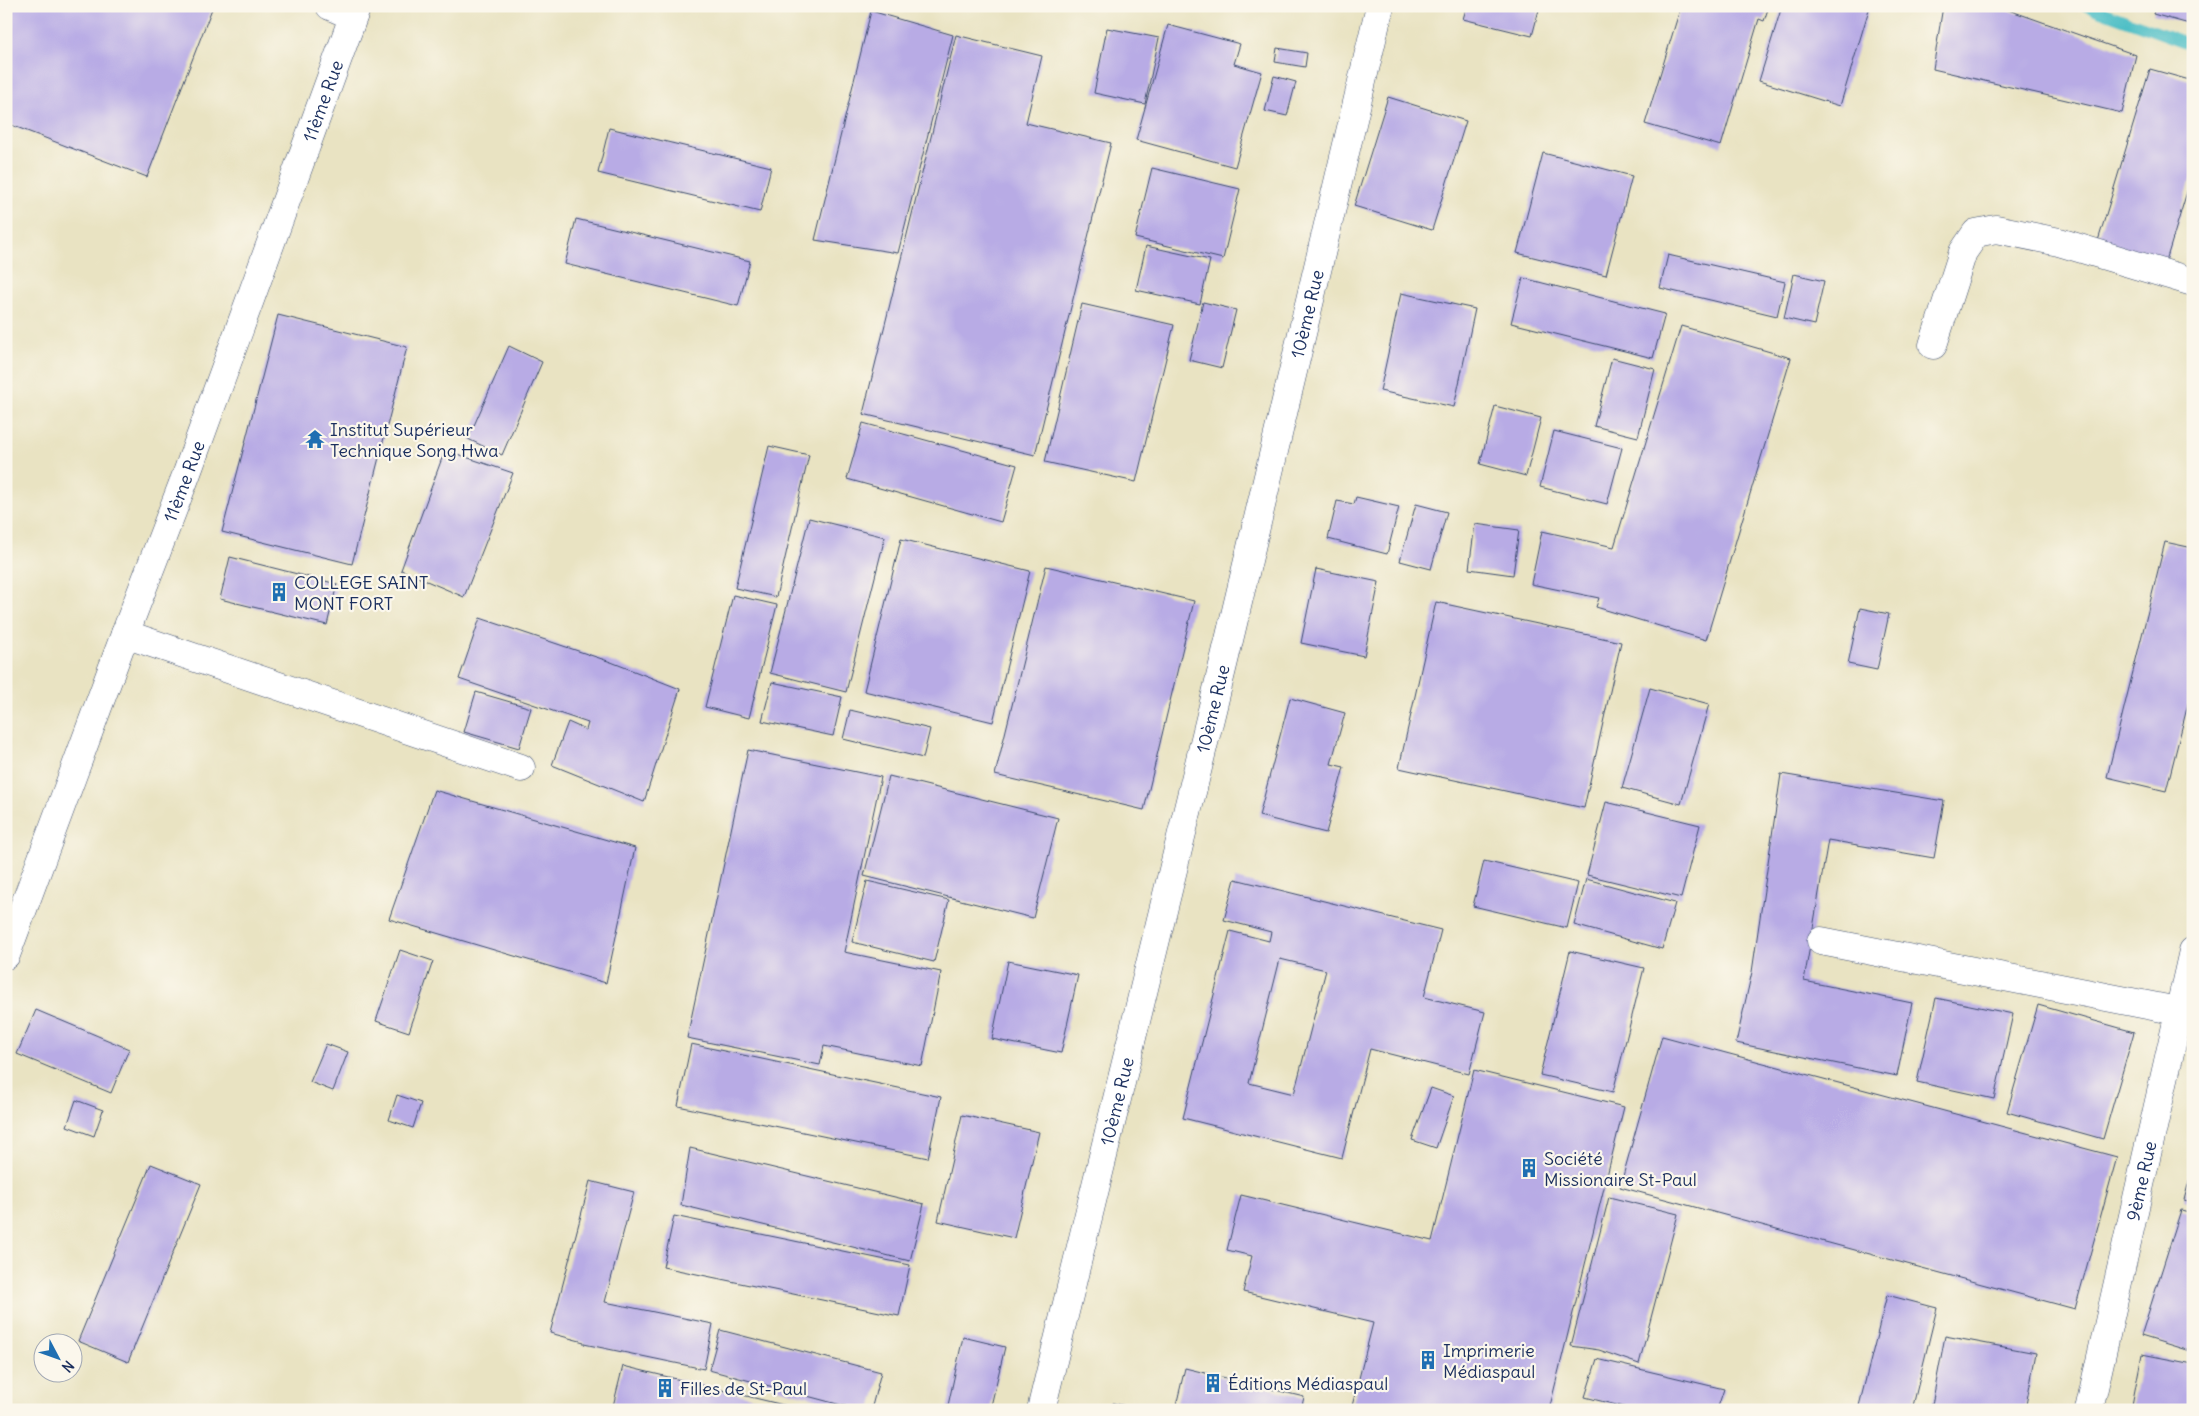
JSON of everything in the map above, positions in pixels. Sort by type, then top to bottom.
[{"type":"street","name":"10ème Rue","points":[[1041,1410],[1227,647],[1380,6]]},
{"type":"street","name":"11ème Rue","points":[[6,954],[187,473],[347,9]]},
{"type":"street","points":[[1934,345],[1963,252],[1976,233],[1996,229],[2059,242],[2193,282]]},
{"type":"street","points":[[125,634],[521,768]]},
{"type":"street","points":[[1821,941],[2185,1013]]},
{"type":"street","name":"9ème Rue","points":[[2089,1410],[2185,1013],[2193,951]]},
{"type":"building","points":[[6,6],[213,6],[147,177],[6,123]]},
{"type":"building","points":[[1467,6],[1540,6],[1532,36],[1463,19]]},
{"type":"building","points":[[1681,6],[1769,6],[1764,21],[1759,19],[1721,146],[1645,124]]},
{"type":"building","points":[[1782,6],[1870,6],[1840,106],[1759,81]]},
{"type":"building","points":[[1943,6],[1997,6],[2136,55],[2122,113],[1933,69]]},
{"type":"building","points":[[2156,6],[2193,6],[2193,25],[2153,14]]},
{"type":"building","points":[[871,11],[953,35],[898,253],[815,240]]},
{"type":"building","points":[[1168,25],[1240,44],[1234,64],[1262,72],[1235,167],[1136,140]]},
{"type":"building","points":[[1107,28],[1159,38],[1145,104],[1094,93]]},
{"type":"building","points":[[956,35],[1042,56],[1026,123],[1111,143],[1035,455],[863,414]]},
{"type":"building","points":[[1277,48],[1307,53],[1305,67],[1275,62]]},
{"type":"building","points":[[2150,69],[2193,81],[2193,172],[2166,261],[2098,241]]},
{"type":"building","points":[[1274,76],[1296,82],[1287,116],[1265,111]]},
{"type":"building","points":[[1388,97],[1466,121],[1432,230],[1354,206]]},
{"type":"building","points":[[609,128],[771,167],[760,212],[598,173]]},
{"type":"building","points":[[1543,153],[1632,176],[1606,275],[1517,253]]},
{"type":"building","points":[[1152,168],[1240,189],[1223,259],[1135,238]]},
{"type":"building","points":[[576,219],[750,261],[738,306],[565,264]]},
{"type":"building","points":[[1146,246],[1210,260],[1200,304],[1136,290]]},
{"type":"building","points":[[1668,255],[1785,282],[1777,316],[1660,288]]},
{"type":"building","points":[[1794,274],[1824,281],[1814,325],[1784,318]]},
{"type":"building","points":[[1523,278],[1665,314],[1653,358],[1511,323]]},
{"type":"building","points":[[1401,293],[1475,309],[1454,407],[1380,391]]},
{"type":"building","points":[[1203,302],[1236,310],[1222,368],[1189,360]]},
{"type":"building","points":[[1082,304],[1174,325],[1136,482],[1045,462]]},
{"type":"building","name":"Institut Supérieur Technique Song Hwa","points":[[278,315],[407,347],[352,564],[222,532]]},
{"type":"building","points":[[1681,326],[1791,358],[1706,640],[1596,607],[1599,598],[1531,584],[1542,531],[1614,547]]},
{"type":"building","points":[[509,346],[542,362],[502,455],[468,439]]},
{"type":"building","points":[[1612,358],[1655,369],[1638,437],[1594,426]]},
{"type":"building","points":[[1495,406],[1541,418],[1526,476],[1480,464]]},
{"type":"building","points":[[863,423],[1017,465],[1001,522],[847,479]]},
{"type":"building","points":[[1554,431],[1622,448],[1607,504],[1540,487]]},
{"type":"building","points":[[769,446],[809,455],[776,597],[735,588]]},
{"type":"building","points":[[445,450],[513,473],[464,597],[401,570]]},
{"type":"building","points":[[1356,497],[1399,507],[1387,554],[1328,539],[1337,501],[1354,504]]},
{"type":"building","points":[[1416,504],[1447,512],[1431,569],[1400,561]]},
{"type":"building","points":[[809,518],[885,537],[846,692],[770,673]]},
{"type":"building","points":[[1475,524],[1519,530],[1513,575],[1469,569]]},
{"type":"building","points":[[901,539],[1030,571],[993,722],[864,691]]},
{"type":"building","points":[[2165,542],[2193,548],[2193,684],[2166,791],[2107,777]]},
{"type":"building","name":"COLLEGE SAINT MONT FORT","points":[[230,557],[337,584],[327,625],[220,599]]},
{"type":"building","points":[[1046,566],[1194,601],[1144,810],[995,775]]},
{"type":"building","points":[[1316,569],[1379,582],[1364,656],[1301,643]]},
{"type":"building","points":[[733,595],[777,605],[749,718],[705,707]]},
{"type":"building","points":[[1436,602],[1621,642],[1584,808],[1399,768]]},
{"type":"building","points":[[1860,608],[1889,614],[1877,670],[1848,664]]},
{"type":"building","points":[[480,618],[611,662],[680,689],[644,802],[552,765],[568,722],[586,730],[588,723],[459,679]]},
{"type":"building","points":[[772,682],[842,697],[833,736],[762,721]]},
{"type":"building","points":[[1650,688],[1709,704],[1681,804],[1622,788]]},
{"type":"building","points":[[476,692],[531,708],[519,748],[464,732]]},
{"type":"building","points":[[1290,698],[1345,713],[1331,764],[1344,767],[1326,833],[1259,816]]},
{"type":"building","points":[[850,710],[930,729],[923,758],[843,739]]},
{"type":"building","points":[[748,750],[881,777],[844,952],[941,972],[922,1066],[824,1046],[820,1065],[687,1038]]},
{"type":"building","points":[[1781,774],[1944,801],[1934,858],[1828,840],[1804,981],[1912,1003],[1897,1076],[1736,1043],[1752,972]]},
{"type":"building","points":[[889,776],[1058,818],[1033,918],[864,876]]},
{"type":"building","points":[[434,790],[635,848],[606,983],[389,919]]},
{"type":"building","points":[[1606,802],[1700,825],[1681,898],[1587,875]]},
{"type":"building","points":[[1484,861],[1578,883],[1567,928],[1473,906]]},
{"type":"building","points":[[1235,879],[1441,930],[1424,997],[1485,1012],[1469,1074],[1370,1049],[1342,1158],[1183,1118],[1230,931],[1269,941],[1271,932],[1224,920]],"holes":[[[1280,959],[1326,970],[1294,1094],[1249,1083]]]},
{"type":"building","points":[[1586,879],[1675,903],[1662,949],[1574,925]]},
{"type":"building","points":[[867,881],[949,900],[934,962],[852,942]]},
{"type":"building","points":[[400,950],[433,961],[409,1032],[376,1021]]},
{"type":"building","points":[[1570,951],[1644,968],[1613,1092],[1540,1075]]},
{"type":"building","points":[[1008,961],[1078,975],[1061,1053],[992,1039]]},
{"type":"building","points":[[1936,998],[2013,1014],[1994,1099],[1917,1082]]},
{"type":"building","points":[[2038,1005],[2134,1032],[2103,1139],[2007,1112]]},
{"type":"building","points":[[36,1010],[129,1049],[111,1093],[17,1054]]},
{"type":"building","points":[[1662,1036],[2117,1157],[2075,1309],[1620,1187]]},
{"type":"building","points":[[326,1044],[348,1052],[333,1091],[310,1082]]},
{"type":"building","points":[[691,1044],[941,1097],[928,1158],[678,1106]]},
{"type":"building","points":[[1474,1070],[1624,1107],[1549,1410],[1351,1410],[1373,1323],[1243,1292],[1252,1256],[1227,1250],[1241,1195],[1432,1241]]},
{"type":"building","points":[[1431,1088],[1454,1096],[1436,1148],[1412,1140]]},
{"type":"building","points":[[397,1095],[421,1103],[413,1128],[389,1120]]},
{"type":"building","points":[[76,1100],[103,1110],[94,1136],[67,1126]]},
{"type":"building","points":[[962,1115],[1039,1132],[1014,1238],[938,1221]]},
{"type":"building","points":[[690,1148],[924,1204],[910,1261],[681,1205]]},
{"type":"building","points":[[151,1164],[201,1184],[128,1362],[82,1343],[81,1334]]},
{"type":"building","points":[[2193,1170],[2193,1202],[2184,1200]]},
{"type":"building","points":[[590,1181],[634,1192],[605,1302],[713,1324],[704,1369],[584,1344],[584,1342],[550,1333]]},
{"type":"building","points":[[1609,1197],[1678,1214],[1639,1364],[1599,1350],[1571,1346]]},
{"type":"building","points":[[2181,1210],[2193,1213],[2193,1352],[2141,1336]]},
{"type":"building","points":[[674,1216],[910,1265],[899,1316],[663,1267]]},
{"type":"building","points":[[1887,1295],[1937,1308],[1912,1410],[1858,1410]]},
{"type":"building","points":[[720,1330],[881,1372],[871,1410],[860,1410],[709,1370]]},
{"type":"building","points":[[1945,1336],[2036,1353],[2025,1410],[1931,1410]]},
{"type":"building","points":[[963,1337],[1005,1347],[990,1410],[947,1410]]},
{"type":"building","points":[[2142,1354],[2193,1364],[2193,1410],[2131,1410]]},
{"type":"building","points":[[1597,1359],[1724,1389],[1717,1410],[1636,1410],[1585,1397]]},
{"type":"building","name":"Filles de St-Paul","points":[[623,1366],[800,1409],[800,1410],[612,1410]]},
{"type":"building","name":"Éditions Médiaspaul","points":[[1185,1368],[1304,1397],[1301,1410],[1175,1410]]},
{"type":"building","points":[[1113,1403],[1139,1409],[1139,1410],[1111,1410]]},
{"type":"waterway","points":[[2086,6],[2193,45]]},
{"type":"place","name":"Institut Supérieur Technique Song Hwa","points":[[315,439]]},
{"type":"place","name":"COLLEGE SAINT MONT FORT","points":[[279,592]]},
{"type":"place","name":"Société Missionaire St-Paul","points":[[1529,1168]]},
{"type":"place","name":"Imprimerie Médiaspaul","points":[[1428,1360]]},
{"type":"place","name":"Éditions Médiaspaul","points":[[1213,1383]]},
{"type":"place","name":"Filles de St-Paul","points":[[665,1388]]}]
